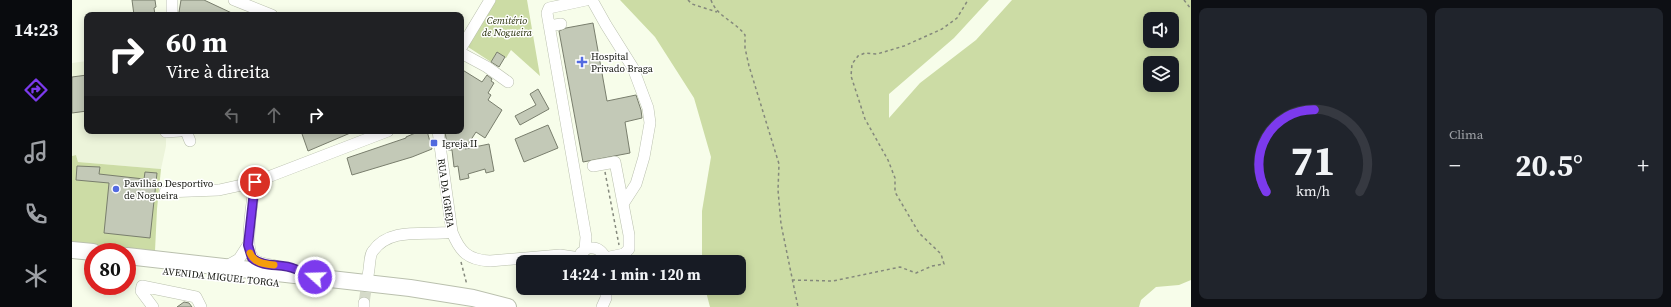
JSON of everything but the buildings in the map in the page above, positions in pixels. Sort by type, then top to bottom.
[{"type":"highway","points":[[72,250],[84,251]]},
{"type":"highway","name":"AVENIDA MIGUEL TORGA","points":[[136,257],[225,267],[313,280]]},
{"type":"highway","points":[[72,261],[84,262]]},
{"type":"highway","name":"AVENIDA MIGUEL TORGA","points":[[136,268],[313,280]]},
{"type":"highway","points":[[313,280],[398,297],[461,307]]},
{"type":"highway","points":[[313,280],[410,288],[473,298],[508,307]]},
{"type":"street","points":[[172,0],[172,12]]},
{"type":"street","points":[[234,0],[264,12]]},
{"type":"street","points":[[464,43],[490,0]]},
{"type":"street","points":[[581,255],[586,237],[547,13],[549,8],[586,0]]},
{"type":"street","points":[[592,0],[606,26],[634,68],[648,108],[650,123],[644,157],[636,184],[623,204]]},
{"type":"street","points":[[549,26],[560,24]]},
{"type":"street","points":[[464,55],[487,67],[508,82]]},
{"type":"street","points":[[165,192],[219,190],[255,182],[380,134]]},
{"type":"street","name":"RUA DA IGREJA","points":[[438,134],[452,232],[456,244],[462,252]]},
{"type":"street","points":[[598,165],[614,162],[623,204],[630,249],[621,255]]},
{"type":"street","points":[[255,182],[248,245],[252,258],[262,263],[294,268],[313,280]]},
{"type":"street","points":[[370,270],[370,257],[372,251],[381,243],[395,236],[412,233],[452,232]]},
{"type":"street","points":[[225,267],[239,259],[248,245]]},
{"type":"street","points":[[582,255],[593,247],[597,248],[604,255]]},
{"type":"street","points":[[462,252],[480,261],[516,259]]},
{"type":"street","points":[[153,307],[141,290],[142,286],[196,297],[201,307]]},
{"type":"street","points":[[602,307],[606,295]]},
{"type":"path","points":[[688,0],[692,4],[717,12],[739,26],[745,35],[745,48],[779,164],[778,190],[782,224],[798,307]]},
{"type":"path","points":[[711,0],[717,12]]},
{"type":"path","points":[[792,280],[832,281],[900,267],[916,273],[932,266],[944,264],[941,254],[919,233],[895,192],[894,178],[890,166],[866,119],[851,76],[852,64],[858,56],[865,53],[877,54],[904,46],[942,29],[957,18],[968,0]]},
{"type":"path","points":[[1184,0],[1191,8]]},
{"type":"path","points":[[598,165],[621,255]]},
{"type":"path","points":[[462,252],[461,260],[468,287]]},
{"type":"shaded area","points":[[84,61],[84,134],[166,134],[166,146],[161,169],[78,162],[76,155],[72,156],[72,63]]},
{"type":"green space","name":"Cemitério de Nogueira","points":[[494,0],[527,0],[540,76],[511,50],[506,58],[497,52],[491,62],[465,45]]},
{"type":"green space","points":[[620,0],[989,0],[954,38],[889,94],[889,118],[920,83],[976,40],[1012,0],[1191,0],[1191,280],[1179,285],[1156,287],[1141,300],[1139,307],[710,307],[707,295],[746,295],[746,255],[702,255],[702,211],[711,157],[694,98],[655,37]]},
{"type":"green space","name":"Pavilhão Desportivo de Nogueira","points":[[76,155],[78,162],[161,169],[155,251],[136,249],[136,243],[72,242],[72,156]]},
{"type":"tunnel","points":[[364,303],[368,276]]},
{"type":"slow traffic","points":[[250,253],[252,258],[256,261],[274,265]]},
{"type":"place","name":"Hospital Privado Braga","points":[[582,62]]},
{"type":"place","name":"Igreja II","points":[[434,143]]},
{"type":"place","name":"Pavilhão Desportivo de Nogueira","points":[[116,189]]},
{"type":"route","points":[[255,182],[248,245],[252,258],[262,263],[294,268],[309,276],[315,277]]}]
